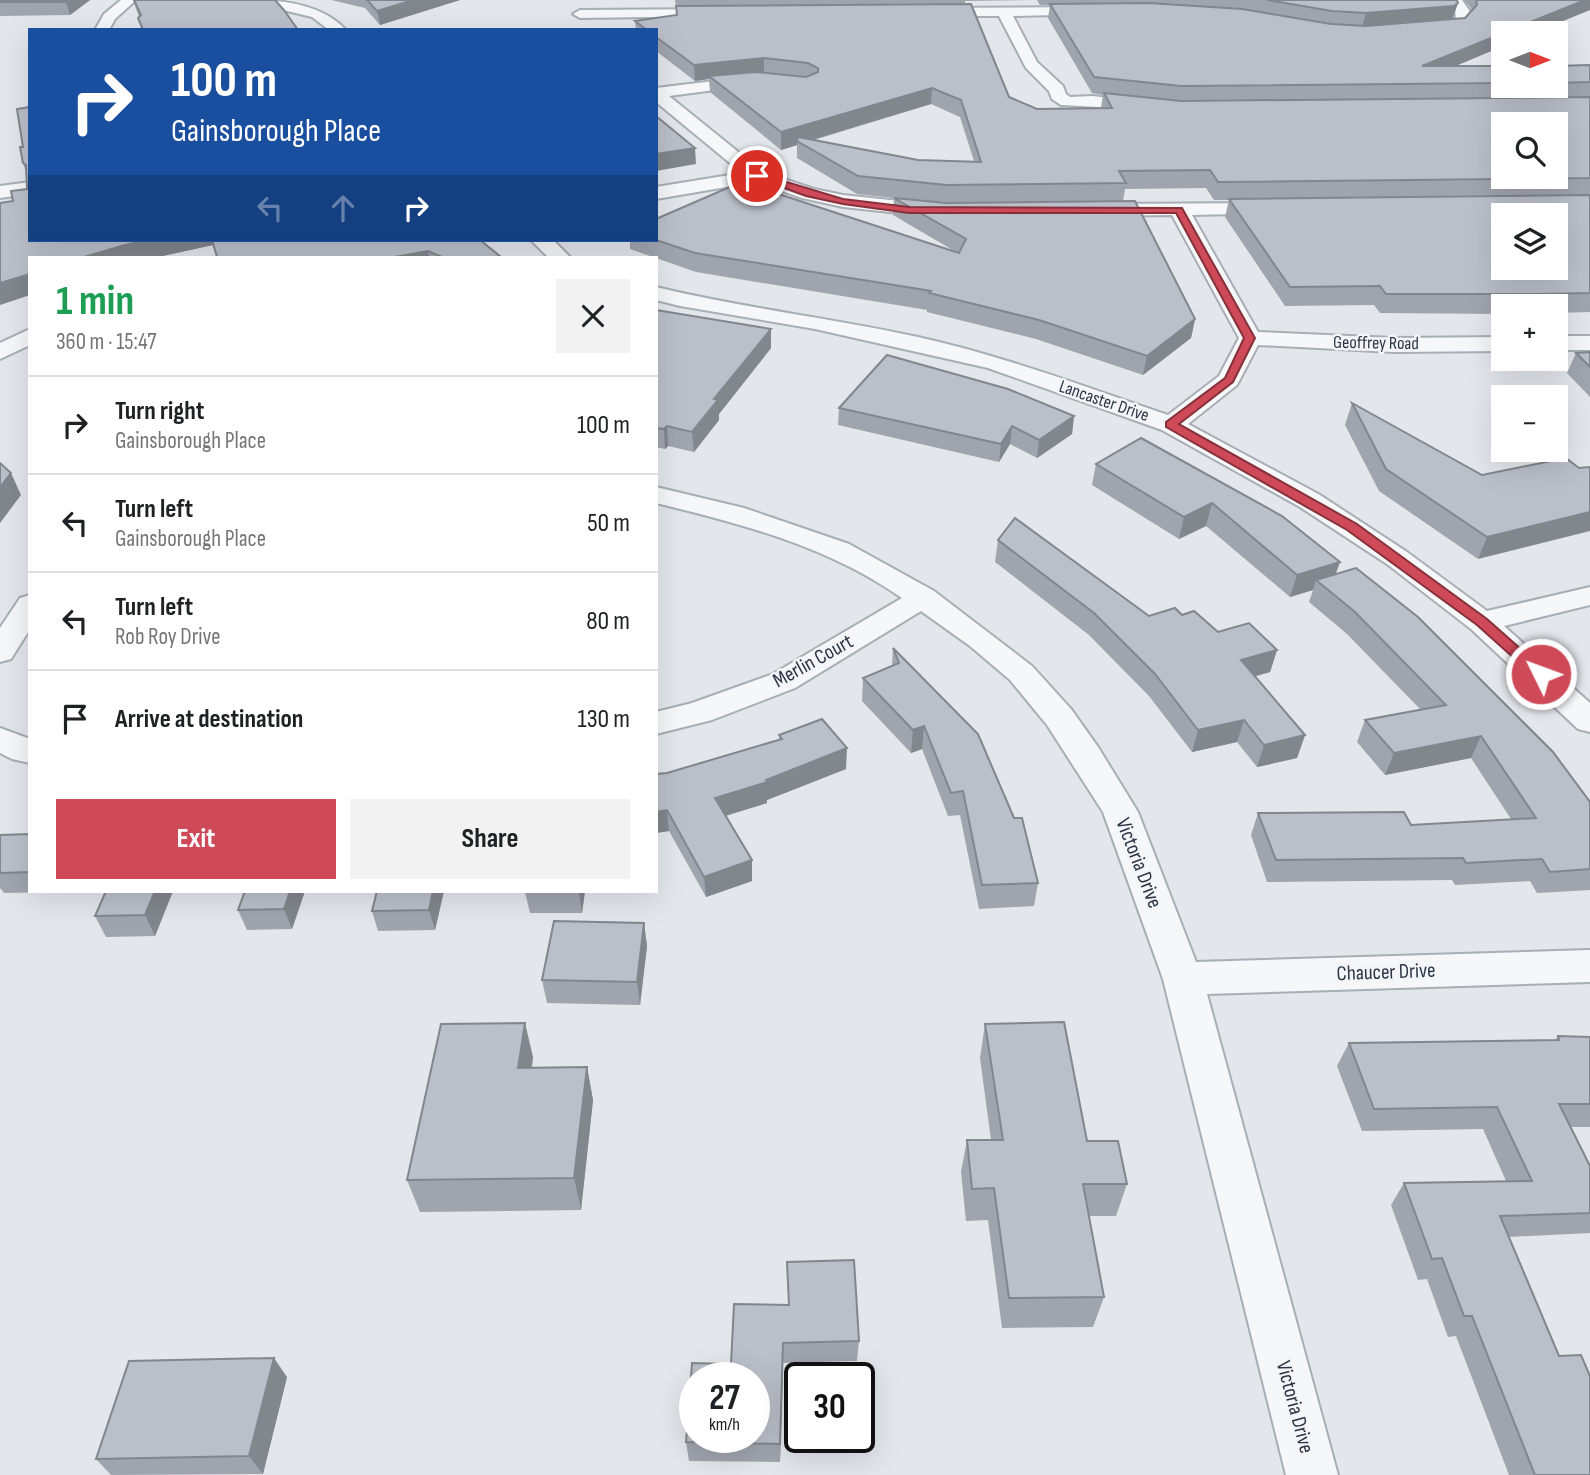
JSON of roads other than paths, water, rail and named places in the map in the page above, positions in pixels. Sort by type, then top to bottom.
[{"type":"street","points":[[103,28],[109,17],[129,0]]},
{"type":"street","points":[[259,0],[317,14],[336,28]]},
{"type":"street","points":[[1406,33],[1455,27],[1463,20],[1462,10],[1455,0]]},
{"type":"street","points":[[584,28],[582,7],[731,13]]},
{"type":"street","points":[[908,12],[1102,11]]},
{"type":"street","points":[[1004,12],[1032,69],[1041,79],[1057,89],[1058,96],[1067,102],[1091,101],[1168,109]]},
{"type":"street","points":[[658,93],[741,82],[775,82]]},
{"type":"street","points":[[658,95],[757,176],[810,194],[843,201],[909,210],[958,212]]},
{"type":"street","points":[[658,193],[757,176]]},
{"type":"street","points":[[0,192],[28,188]]},
{"type":"street","points":[[1083,211],[1289,209]]},
{"type":"street","points":[[1171,425],[1229,380],[1250,338],[1179,210]]},
{"type":"street","points":[[543,242],[559,256]]},
{"type":"street","name":"Lancaster Drive","points":[[658,294],[680,300],[878,334],[971,357],[1171,425],[1352,527],[1482,622],[1590,721]]},
{"type":"street","points":[[7,359],[28,338]]},
{"type":"street","name":"Geoffrey Road","points":[[1250,338],[1394,345],[1491,344]]},
{"type":"street","points":[[1568,343],[1590,343]]},
{"type":"street","name":"Victoria Drive","points":[[658,495],[734,514],[802,536],[849,555],[924,597],[1021,673],[1059,717],[1086,755],[1120,812],[1183,979],[1312,1475]]},
{"type":"street","points":[[1482,622],[1590,596]]},
{"type":"street","name":"Merlin Court","points":[[658,722],[700,712],[784,681],[924,597]]},
{"type":"street","points":[[0,652],[28,607]]},
{"type":"street","points":[[0,739],[28,751]]},
{"type":"street","name":"Chaucer Drive","points":[[1183,979],[1590,966]]}]
